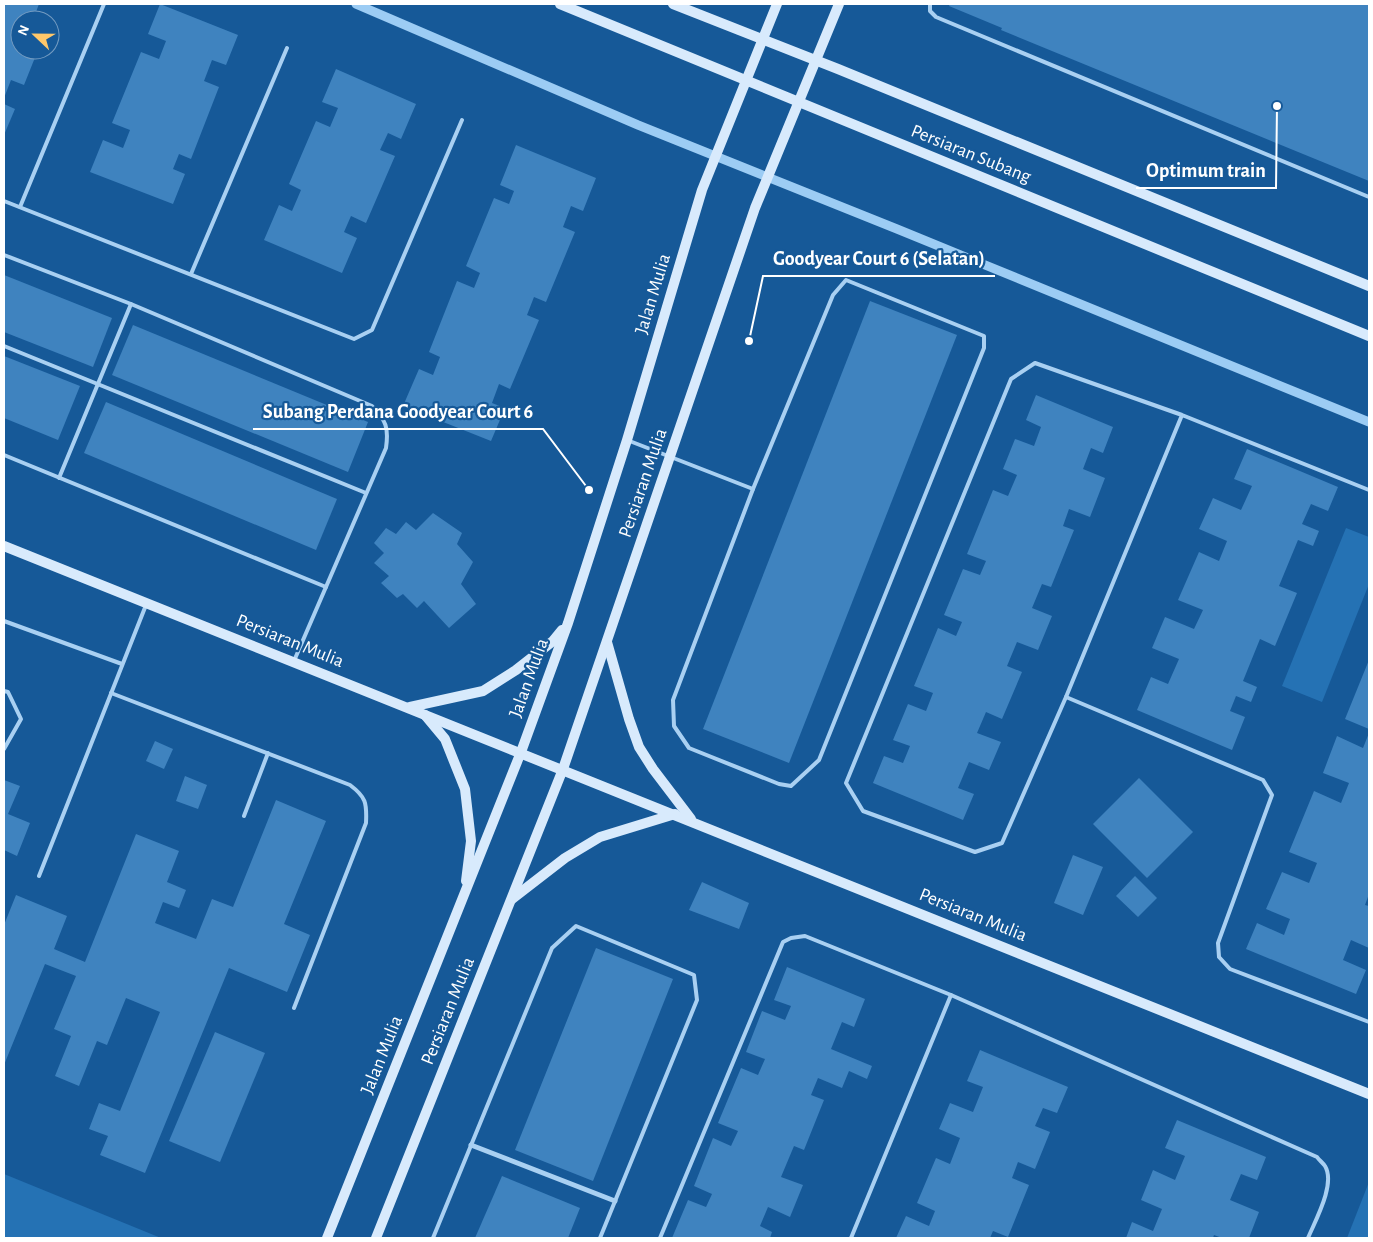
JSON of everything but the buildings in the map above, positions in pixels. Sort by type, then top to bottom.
[{"type":"main road","name":"Persiaran Subang","points":[[560,4],[1369,336]]},
{"type":"main road","name":"Persiaran Subang","points":[[673,4],[816,60],[1369,286]]},
{"type":"main road","name":"Jalan Mulia","points":[[327,1238],[465,897],[521,752],[568,623],[627,440],[702,190],[777,4]]},
{"type":"main road","points":[[799,102],[839,4]]},
{"type":"main road","name":"Persiaran Mulia","points":[[376,1238],[563,770],[755,208],[799,102]]},
{"type":"main road","name":"Persiaran Mulia","points":[[4,546],[1369,1094]]},
{"type":"main road","points":[[409,707],[483,691],[516,670],[553,641],[568,623]]},
{"type":"main road","points":[[607,642],[639,747],[692,821]]},
{"type":"main road","points":[[424,713],[445,739],[465,789],[471,841],[465,897]]},
{"type":"main road","points":[[511,900],[565,858],[600,837],[674,814]]},
{"type":"street","points":[[471,1145],[615,1201]]},
{"type":"lane","points":[[20,208],[104,4]]},
{"type":"lane","points":[[930,4],[930,10],[936,16],[1369,197]]},
{"type":"lane","points":[[191,274],[287,48]]},
{"type":"lane","points":[[4,201],[354,339],[372,330],[462,120]]},
{"type":"lane","points":[[4,255],[131,304],[372,406],[384,419],[388,433],[386,448],[294,661]]},
{"type":"lane","points":[[846,280],[984,336],[984,348],[819,760],[791,786],[779,784],[689,748],[674,726],[673,700],[753,488],[833,295],[846,280]]},
{"type":"lane","points":[[60,478],[131,304]]},
{"type":"lane","points":[[4,346],[366,494]]},
{"type":"lane","points":[[1182,415],[1066,696],[1002,843],[975,852],[863,811],[846,783],[1011,380],[1035,363],[1182,415],[1369,490]]},
{"type":"lane","points":[[627,440],[753,488]]},
{"type":"lane","points":[[4,455],[326,587]]},
{"type":"lane","points":[[39,876],[146,603]]},
{"type":"lane","points":[[4,621],[122,664]]},
{"type":"lane","points":[[4,690],[8,692],[20,719],[4,749]]},
{"type":"lane","points":[[111,693],[350,785],[361,793],[367,807],[366,824],[294,1008]]},
{"type":"lane","points":[[1066,696],[1263,780],[1272,795],[1218,943],[1219,957],[1230,968],[1369,1022]]},
{"type":"lane","points":[[244,816],[268,753]]},
{"type":"lane","points":[[433,1238],[552,948],[576,926],[694,975],[697,1000],[600,1238]]},
{"type":"lane","points":[[660,1238],[783,942],[791,938],[805,936],[951,996],[1317,1157],[1326,1166],[1328,1181],[1325,1196],[1308,1238]]},
{"type":"lane","points":[[851,1238],[951,996]]},
{"type":"shaded area","points":[[1346,528],[1369,537],[1369,584],[1322,702],[1282,686]]},
{"type":"shaded area","points":[[4,1174],[161,1238],[4,1238]]},
{"type":"shaded area","points":[[1369,1182],[1369,1238],[1347,1238]]},
{"type":"waterway","points":[[356,4],[638,125],[1369,422]]},
{"type":"place","name":"Optimum train","points":[[1277,106]]},
{"type":"place","name":"Goodyear Court 6 (Selatan)","points":[[749,341]]},
{"type":"place","name":"Subang Perdana Goodyear Court 6","points":[[589,490]]}]
